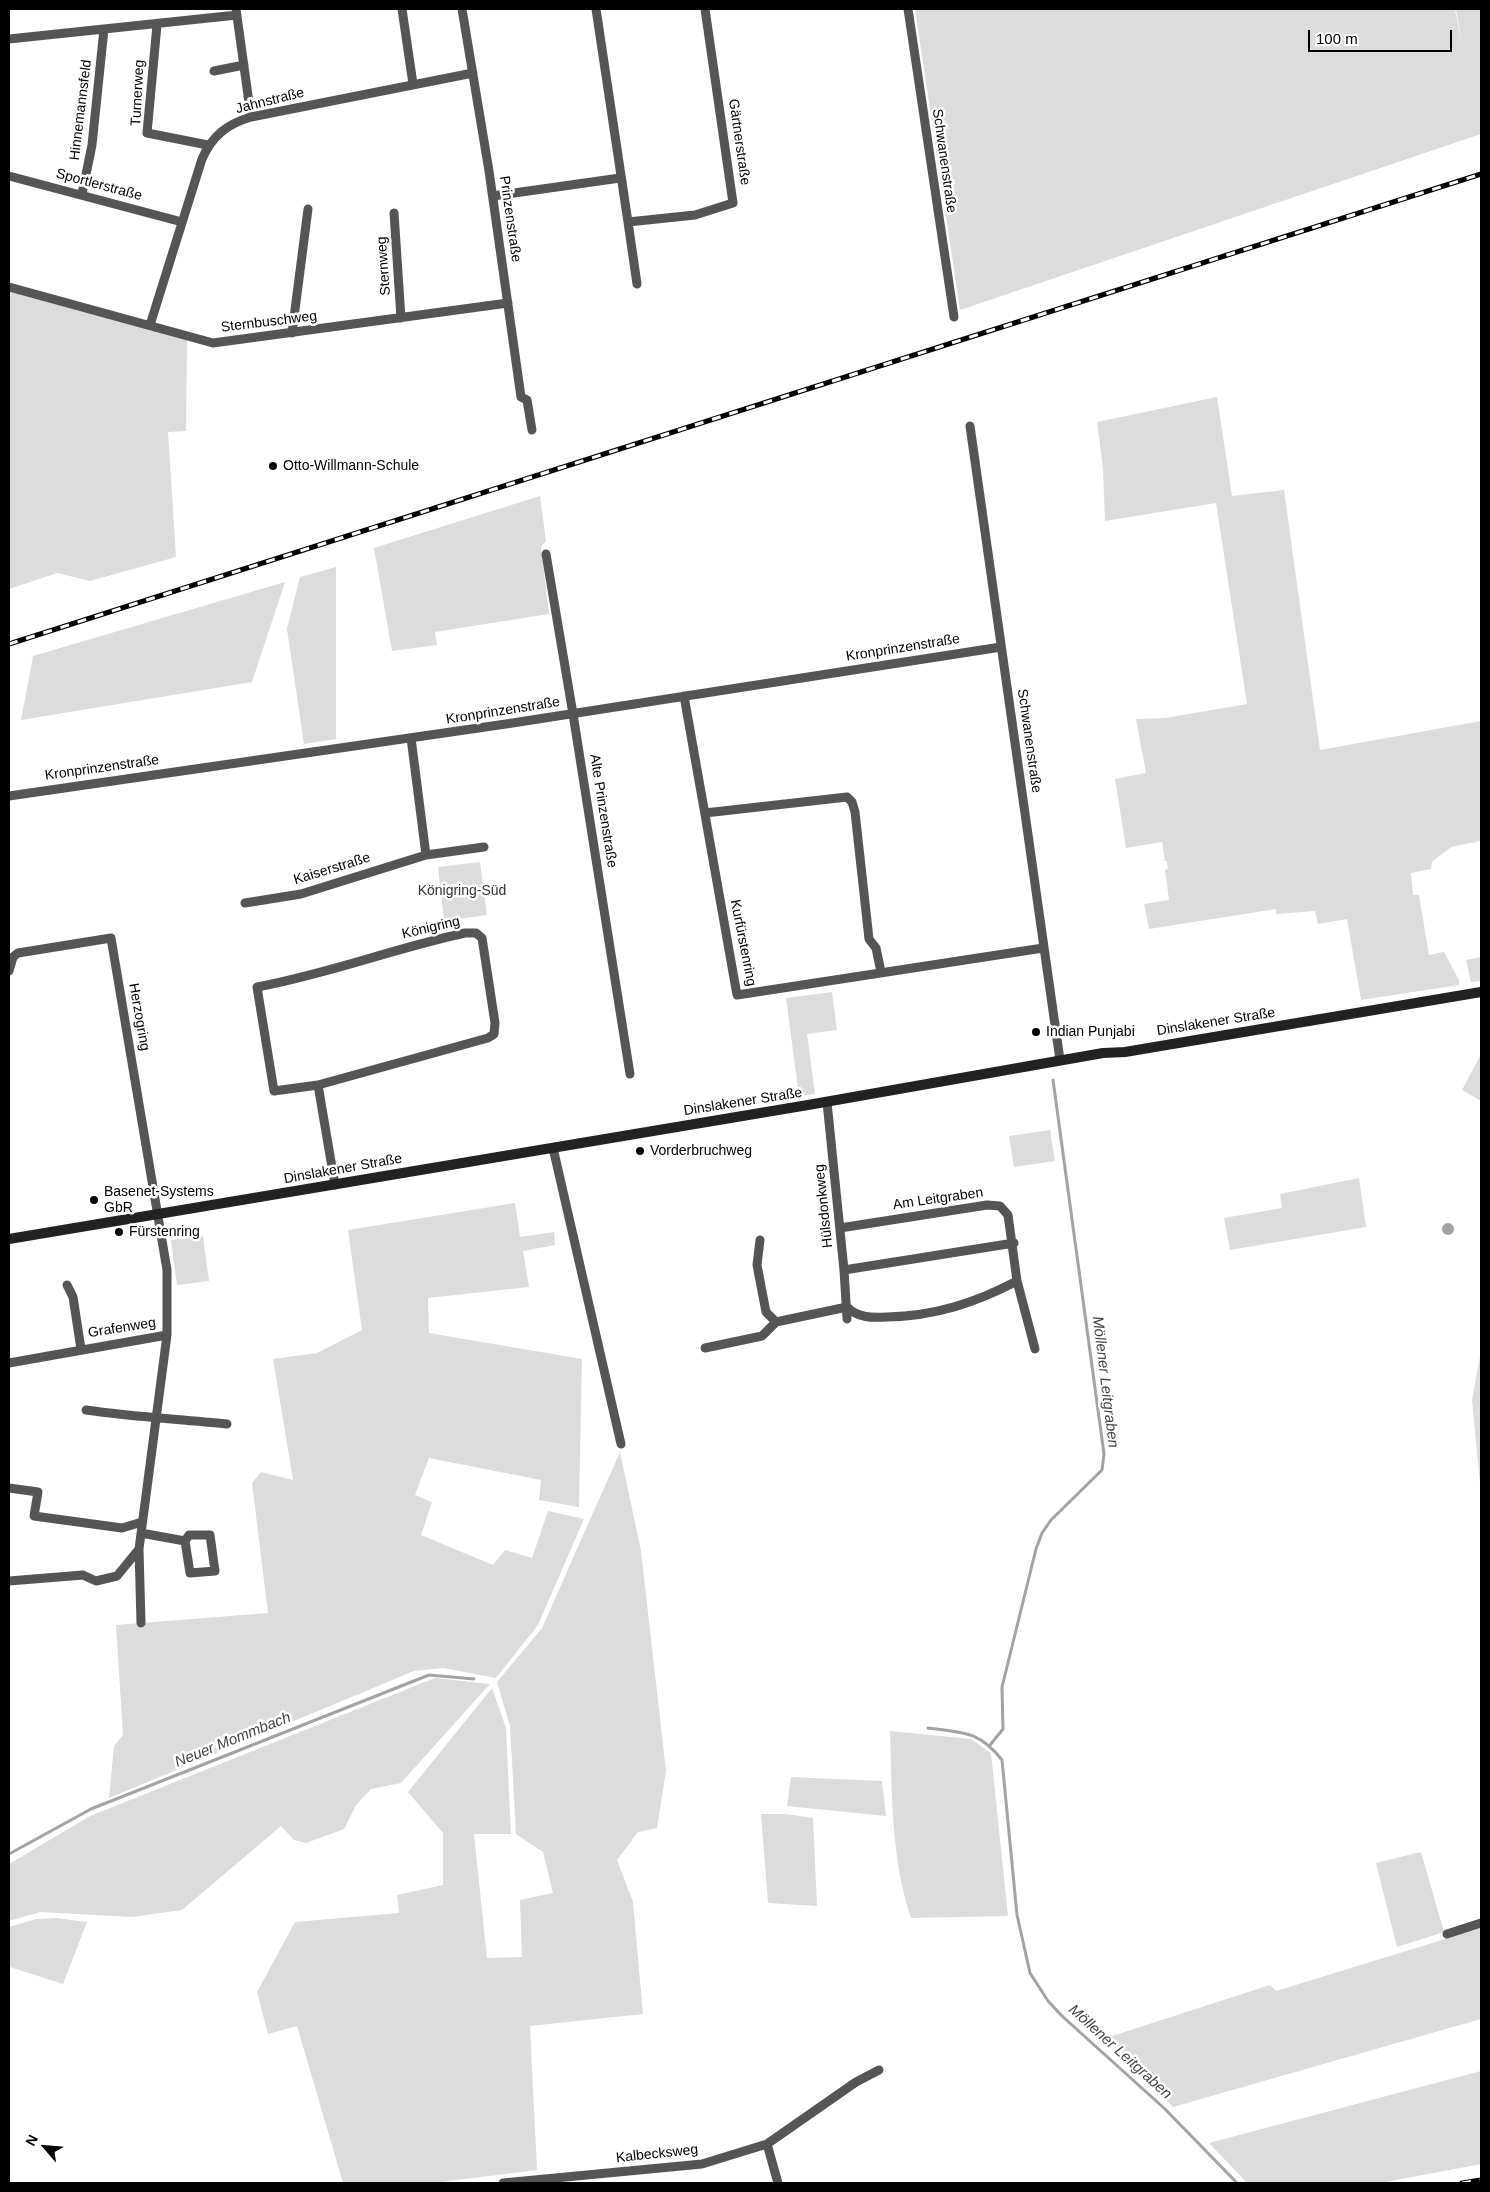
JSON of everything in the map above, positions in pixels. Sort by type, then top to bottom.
[{"type":"main road","name":"Dinslakener Straße","points":[[9,1239],[827,1102],[1060,1060],[1125,1052],[1481,992]]},
{"type":"street","points":[[402,9],[413,84]]},
{"type":"street","name":"Prinzenstraße","points":[[462,9],[492,196],[521,397],[527,400],[532,430]]},
{"type":"street","points":[[596,9],[637,284]]},
{"type":"street","name":"Gärtnerstraße","points":[[628,222],[695,215],[733,203],[705,9]]},
{"type":"street","name":"Schwanenstraße","points":[[908,9],[954,317]]},
{"type":"street","points":[[9,39],[157,25],[236,12],[251,117]]},
{"type":"street","name":"Turnerweg","points":[[157,25],[147,133],[208,145]]},
{"type":"street","name":"Hinnemannsfeld","points":[[82,194],[92,145],[104,29]]},
{"type":"street","points":[[214,71],[244,65]]},
{"type":"street","name":"Jahnstraße","points":[[150,325],[208,145],[221,130],[251,117],[473,73]]},
{"type":"street","name":"Sportlerstraße","points":[[9,176],[182,222]]},
{"type":"street","points":[[492,196],[620,178]]},
{"type":"street","points":[[292,333],[308,209]]},
{"type":"street","name":"Sternweg","points":[[394,213],[401,318]]},
{"type":"street","name":"Sternbuschweg","points":[[9,287],[213,343],[508,303]]},
{"type":"street","name":"Schwanenstraße","points":[[970,426],[1060,1060]]},
{"type":"street","name":"Alte Prinzenstraße","points":[[546,554],[574,714],[630,1074]]},
{"type":"street","name":"Kronprinzenstraße","points":[[9,796],[574,714],[1000,647]]},
{"type":"street","name":"Kurfürstenring","points":[[684,696],[737,995],[1043,948]]},
{"type":"street","points":[[410,738],[426,855]]},
{"type":"street","points":[[705,813],[847,797],[852,802],[855,812],[869,938],[876,948],[881,972]]},
{"type":"street","name":"Kaiserstraße","points":[[245,903],[300,894],[426,855],[484,847]]},
{"type":"street","name":"Königring","points":[[465,933],[476,933],[482,938],[496,1023],[494,1034],[488,1038],[318,1085],[274,1090],[257,986],[336,969],[394,951],[465,933]]},
{"type":"street","name":"Herzogring","points":[[9,971],[13,957],[18,953],[111,938],[158,1215]]},
{"type":"street","points":[[318,1085],[335,1185]]},
{"type":"street","name":"Hülsdonkweg","points":[[827,1102],[848,1307],[847,1319]]},
{"type":"street","points":[[553,1148],[621,1444]]},
{"type":"street","name":"Am Leitgraben","points":[[840,1228],[1000,1206],[1008,1215],[1014,1243],[1017,1281],[1036,1349]]},
{"type":"street","points":[[141,1623],[139,1549],[166,1335],[167,1270],[158,1215]]},
{"type":"street","points":[[760,1240],[758,1265],[766,1312],[776,1322]]},
{"type":"street","points":[[844,1270],[1014,1243]]},
{"type":"street","points":[[705,1348],[762,1336],[776,1322],[848,1307],[855,1314],[874,1318],[913,1317],[951,1310],[985,1298],[1017,1281]]},
{"type":"street","name":"Grafenweg","points":[[66,1286],[73,1297],[82,1349]]},
{"type":"street","name":"Grafenweg","points":[[9,1363],[166,1335]]},
{"type":"street","points":[[86,1410],[138,1418],[156,1416],[227,1424]]},
{"type":"street","points":[[9,1488],[38,1492],[34,1516],[122,1528],[142,1522]]},
{"type":"street","points":[[141,1533],[185,1541]]},
{"type":"street","points":[[210,1534],[214,1571],[190,1573],[185,1541],[189,1535],[210,1534]]},
{"type":"street","points":[[9,1581],[83,1575],[96,1581],[117,1576],[139,1549]]},
{"type":"street","points":[[1447,1934],[1481,1923]]},
{"type":"street","name":"Kalbecksweg","points":[[503,2183],[702,2164],[767,2144],[856,2082],[879,2070]]},
{"type":"street","points":[[767,2144],[778,2183]]},
{"type":"green space","points":[[915,9],[1455,9],[1463,50],[1456,9],[1481,9],[1481,134],[960,310]]},
{"type":"green space","points":[[9,287],[187,337],[186,431],[168,432],[176,557],[90,581],[57,573],[9,589]]},
{"type":"green space","points":[[1217,397],[1232,496],[1284,490],[1320,750],[1481,721],[1481,845],[1480,841],[1451,847],[1432,862],[1431,869],[1411,873],[1413,895],[1419,895],[1429,955],[1444,952],[1459,980],[1459,985],[1361,1000],[1347,919],[1318,924],[1315,911],[1276,914],[1276,909],[1149,929],[1144,904],[1169,900],[1165,870],[1168,869],[1167,861],[1165,861],[1162,842],[1126,848],[1115,779],[1146,773],[1136,719],[1165,718],[1247,704],[1216,503],[1105,521],[1103,469],[1097,422]]},
{"type":"green space","points":[[540,496],[546,541],[541,547],[549,614],[435,632],[437,645],[392,651],[374,548]]},
{"type":"green space","points":[[336,567],[336,739],[304,744],[287,629],[300,577]]},
{"type":"green space","points":[[285,582],[252,682],[21,720],[33,656]]},
{"type":"green space","name":"Königring-Süd","points":[[480,862],[487,915],[444,921],[438,867]]},
{"type":"green space","points":[[1481,957],[1481,981],[1471,982],[1466,960]]},
{"type":"green space","points":[[832,992],[837,1030],[807,1034],[815,1094],[799,1096],[786,998]]},
{"type":"green space","points":[[1481,1054],[1481,1101],[1462,1090]]},
{"type":"green space","points":[[1050,1130],[1055,1161],[1014,1167],[1009,1136]]},
{"type":"green space","points":[[1359,1178],[1366,1227],[1230,1250],[1224,1218],[1282,1208],[1280,1194]]},
{"type":"green space","points":[[515,1203],[520,1237],[554,1232],[555,1245],[523,1251],[529,1287],[428,1298],[429,1333],[582,1359],[579,1507],[539,1500],[541,1480],[429,1458],[415,1495],[432,1502],[421,1535],[493,1565],[505,1550],[532,1558],[548,1511],[584,1519],[538,1625],[496,1678],[443,1668],[414,1671],[109,1798],[114,1746],[123,1735],[116,1625],[268,1613],[252,1483],[261,1472],[293,1480],[273,1359],[317,1353],[362,1330],[348,1230]]},
{"type":"green space","points":[[203,1236],[209,1281],[177,1285],[171,1240]]},
{"type":"green space","points":[[1481,1351],[1481,1494],[1472,1400]]},
{"type":"green space","points":[[620,1452],[641,1551],[666,1771],[657,1828],[638,1832],[617,1860],[633,1902],[643,2014],[530,2026],[537,2170],[433,2183],[343,2183],[297,2026],[268,2034],[257,1992],[295,1922],[399,1913],[397,1895],[443,1885],[443,1833],[408,1792],[492,1688],[506,1728],[511,1834],[474,1834],[487,1958],[522,1957],[520,1900],[553,1893],[543,1852],[516,1834],[510,1726],[497,1682],[542,1628]]},
{"type":"green space","points":[[435,1678],[490,1684],[401,1783],[371,1789],[356,1805],[344,1829],[306,1843],[294,1840],[281,1826],[182,1910],[132,1917],[40,1912],[9,1921],[9,1864],[90,1816]]},
{"type":"green space","points":[[890,1731],[971,1739],[991,1753],[1008,1916],[911,1918],[904,1896],[896,1850],[892,1802]]},
{"type":"green space","points":[[791,1777],[882,1781],[886,1816],[787,1806]]},
{"type":"green space","points":[[761,1814],[786,1814],[813,1818],[817,1906],[768,1903]]},
{"type":"green space","points":[[1421,1852],[1444,1932],[1397,1947],[1376,1863]]},
{"type":"green space","points":[[56,1918],[87,1922],[63,1984],[10,1967],[9,1927],[36,1919]]},
{"type":"green space","points":[[1481,1928],[1481,2019],[1173,2107],[1106,2038],[1270,1985],[1276,1991]]},
{"type":"green space","points":[[1481,2071],[1481,2164],[1380,2183],[1247,2183],[1209,2143]]},
{"type":"shaded area","points":[[1446,1223],[1450,1223],[1454,1229],[1450,1235],[1446,1235],[1442,1231],[1442,1227]]},
{"type":"waterway","name":"Möllener Leitgraben","points":[[990,1745],[1003,1729],[1002,1687],[1036,1549],[1042,1533],[1051,1520],[1102,1470],[1104,1454],[1053,1080]]},
{"type":"waterway","name":"Neuer Mommbach","points":[[9,1854],[91,1809],[429,1675],[474,1679]]},
{"type":"waterway","name":"Möllener Leitgraben","points":[[928,1728],[960,1732],[977,1738],[993,1750],[1002,1760],[1017,1915],[1030,1973],[1048,2001],[1062,2016],[1165,2109],[1237,2183]]},
{"type":"railway","points":[[9,644],[1481,174]]},
{"type":"railway","points":[[1462,2183],[1481,2180]]},
{"type":"place","name":"Otto-Willmann-Schule","points":[[273,466]]},
{"type":"place","name":"Indian Punjabi","points":[[1036,1032]]},
{"type":"place","name":"Vorderbruchweg","points":[[640,1151]]},
{"type":"place","name":"Basenet-Systems GbR","points":[[94,1200]]},
{"type":"place","name":"Fürstenring","points":[[119,1232]]}]
